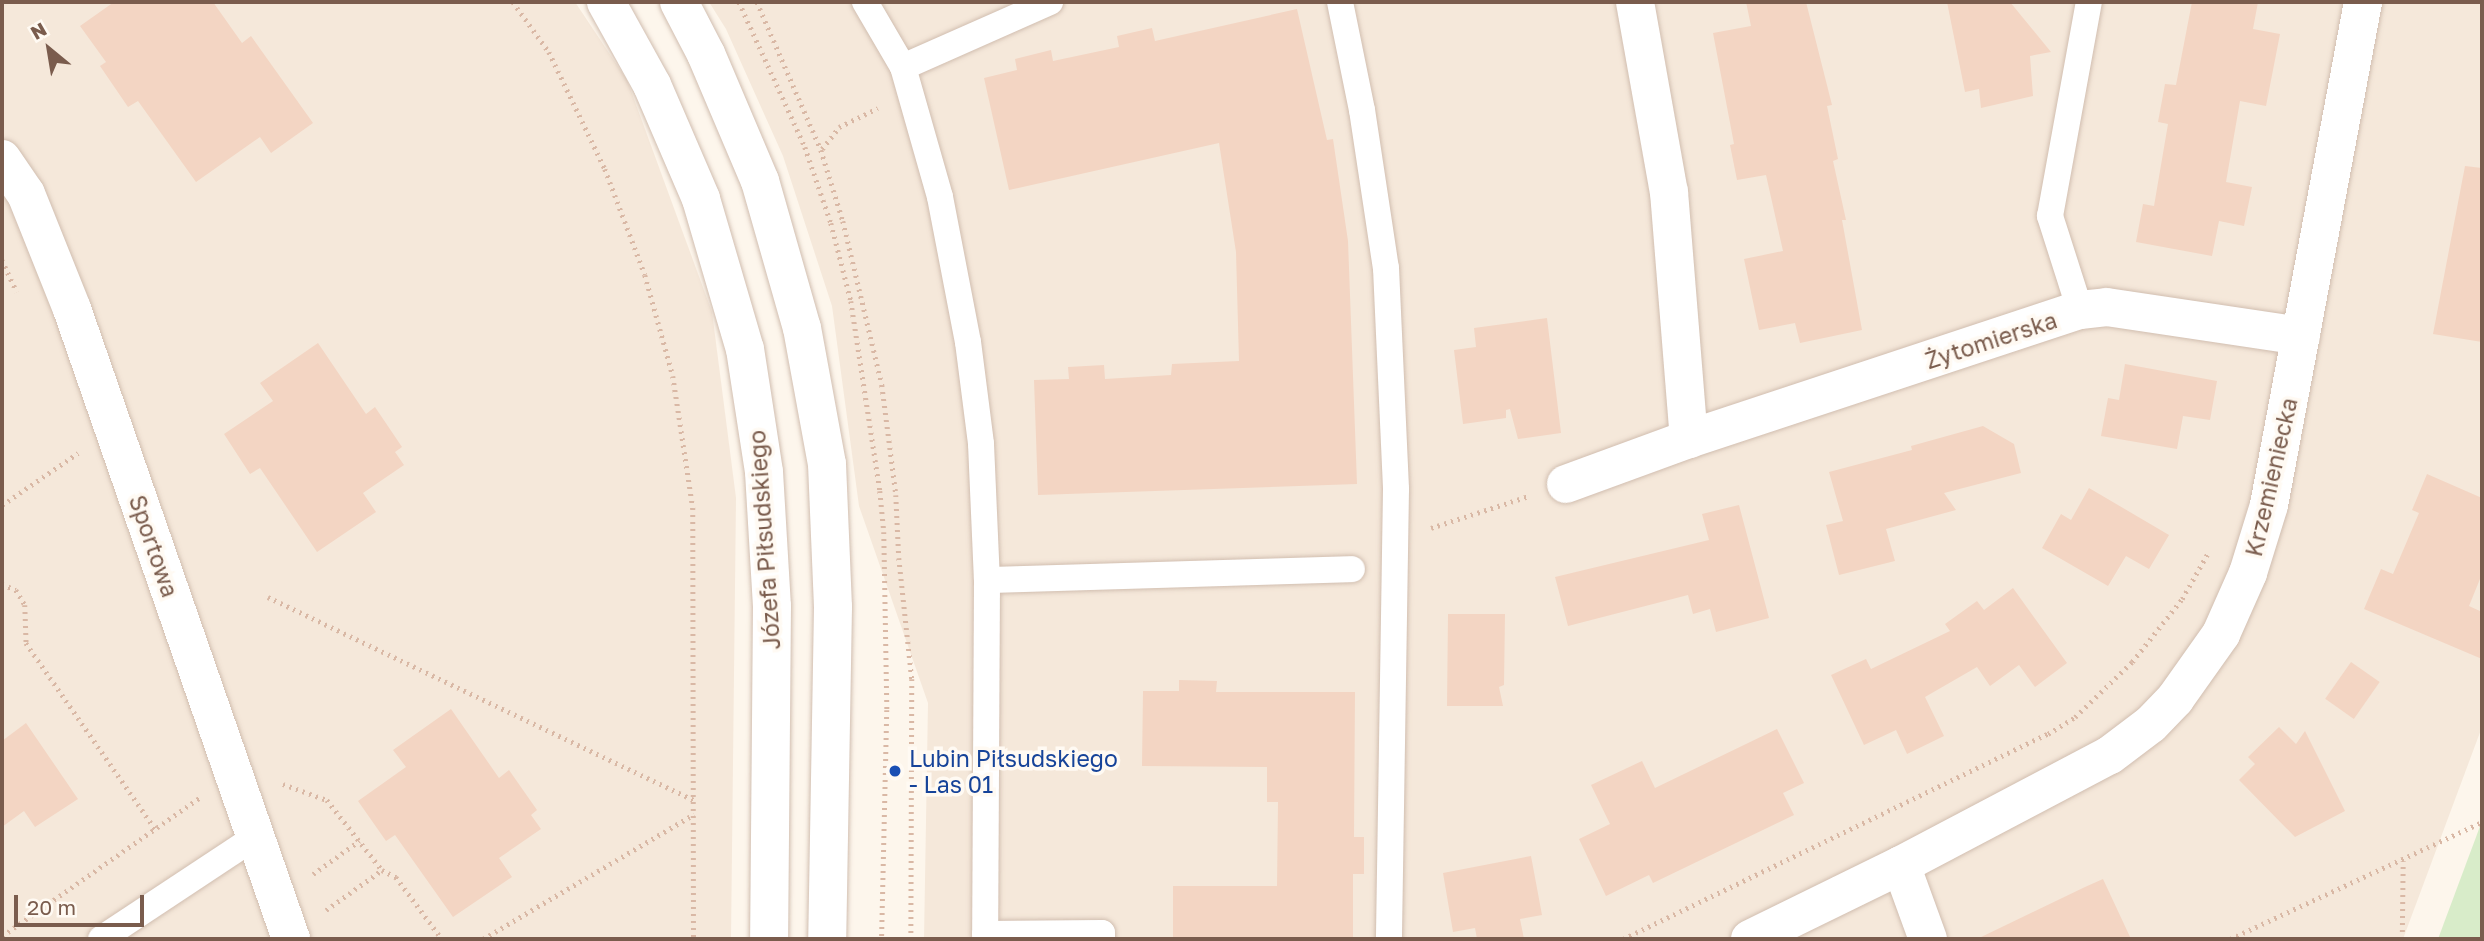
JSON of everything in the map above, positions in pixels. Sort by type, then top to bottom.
[{"type":"street","name":"Józefa Piłsudskiego","points":[[606,2],[652,85],[701,199],[745,349],[764,472],[772,606],[769,939]]},
{"type":"street","points":[[679,2],[706,54],[760,181],[803,328],[827,464],[833,607],[827,939]]},
{"type":"street","points":[[1634,2],[1669,192],[1689,439]]},
{"type":"street","name":"Krzemieniecka","points":[[1750,939],[1902,865],[2110,755],[2151,724],[2175,699],[2221,634],[2248,573],[2269,505],[2363,2]]},
{"type":"street","name":"Sportowa","points":[[2,159],[26,194],[72,309],[291,939]]},
{"type":"street","name":"Żytomierska","points":[[1566,484],[1689,439],[2080,310],[2107,307],[2301,336]]},
{"type":"street","points":[[1902,865],[1927,939]]},
{"type":"lane","points":[[866,2],[903,67],[940,197],[968,342],[981,444],[987,580],[985,934],[1102,933],[1102,939]]},
{"type":"lane","points":[[903,67],[1050,2]]},
{"type":"lane","points":[[1340,2],[1362,110],[1386,268],[1395,540],[1389,939]]},
{"type":"lane","points":[[2080,310],[2050,216],[2089,2]]},
{"type":"lane","points":[[987,580],[1352,569]]},
{"type":"lane","points":[[101,939],[255,837]]},
{"type":"path","points":[[513,2],[549,52],[605,169],[645,275],[673,376],[693,508],[694,939]]},
{"type":"path","points":[[739,2],[805,147],[831,223],[851,301],[880,491],[884,532],[887,710],[882,939]]},
{"type":"path","points":[[757,2],[821,150],[843,221],[882,385],[896,495],[899,558],[912,679],[911,939]]},
{"type":"path","points":[[821,150],[830,135],[852,119],[912,98]]},
{"type":"path","points":[[2,505],[78,453],[83,465]]},
{"type":"path","points":[[1395,540],[1566,484]]},
{"type":"path","points":[[1623,939],[2048,734],[2075,717],[2140,652],[2182,599],[2214,542]]},
{"type":"path","points":[[2,584],[16,590],[25,605],[26,643],[156,830]]},
{"type":"path","points":[[268,597],[695,801]]},
{"type":"path","points":[[280,783],[327,800],[382,870],[396,877],[442,939]]},
{"type":"path","points":[[2,936],[205,794]]},
{"type":"path","points":[[483,939],[695,814]]},
{"type":"path","points":[[2230,939],[2403,861],[2482,822]]},
{"type":"path","points":[[313,874],[359,841]]},
{"type":"path","points":[[2402,939],[2403,861]]},
{"type":"path","points":[[326,910],[382,870]]},
{"type":"shaded area","points":[[2,2],[575,2],[627,80],[712,312],[736,498],[731,939],[2,939]]},
{"type":"shaded area","points":[[709,2],[2482,2],[2482,727],[2403,939],[924,939],[928,703],[859,506],[832,306],[783,156],[726,29]]},
{"type":"green space","points":[[2482,821],[2482,939],[2438,939]]},
{"type":"building","points":[[114,2],[213,2],[242,43],[251,36],[313,123],[271,153],[260,137],[196,182],[138,101],[128,107],[100,66],[106,62],[80,26]]},
{"type":"building","points":[[1746,2],[1806,2],[1832,105],[1827,106],[1838,159],[1833,161],[1846,220],[1842,220],[1862,330],[1800,343],[1795,323],[1759,330],[1744,259],[1783,251],[1766,175],[1737,180],[1730,145],[1734,144],[1713,33],[1751,26]]},
{"type":"building","points":[[1947,2],[2010,2],[2051,52],[2030,56],[2033,96],[1981,108],[1979,89],[1965,92]]},
{"type":"building","points":[[2192,2],[2258,2],[2253,29],[2280,34],[2266,106],[2240,101],[2226,182],[2252,187],[2244,226],[2219,221],[2212,256],[2136,242],[2143,204],[2154,206],[2168,124],[2158,122],[2165,84],[2176,85]]},
{"type":"building","points":[[1297,9],[1327,140],[1333,139],[1348,241],[1357,484],[1038,495],[1034,380],[1069,379],[1068,367],[1104,365],[1105,379],[1171,375],[1172,364],[1239,361],[1236,252],[1219,143],[1009,190],[984,78],[1017,70],[1015,59],[1051,50],[1053,61],[1119,47],[1117,36],[1152,28],[1155,41]]},
{"type":"building","points":[[2465,166],[2482,168],[2482,342],[2433,334]]},
{"type":"building","points":[[1547,318],[1561,433],[1518,439],[1510,409],[1506,410],[1506,418],[1463,424],[1454,350],[1476,347],[1474,328]]},
{"type":"building","points":[[318,343],[366,414],[375,407],[402,447],[395,452],[404,465],[363,493],[376,512],[317,552],[260,468],[250,474],[224,434],[273,401],[260,383]]},
{"type":"building","points":[[2125,364],[2217,381],[2210,420],[2183,416],[2177,449],[2101,436],[2108,398],[2119,400]]},
{"type":"building","points":[[1983,426],[2014,444],[2021,473],[1944,493],[1956,510],[1886,529],[1895,561],[1839,575],[1826,525],[1843,521],[1829,472],[1912,450],[1911,446]]},
{"type":"building","points":[[2427,474],[2482,498],[2482,574],[2469,606],[2482,612],[2482,659],[2364,609],[2381,569],[2393,574],[2419,513],[2412,510]]},
{"type":"building","points":[[2089,488],[2169,535],[2149,569],[2126,556],[2108,586],[2042,548],[2061,514],[2071,520]]},
{"type":"building","points":[[1739,505],[1769,618],[1716,632],[1710,609],[1693,614],[1688,595],[1568,626],[1555,577],[1709,540],[1702,514]]},
{"type":"building","points":[[2013,588],[2067,663],[2035,687],[2019,665],[1990,686],[1977,667],[1925,697],[1944,736],[1907,754],[1896,730],[1864,745],[1831,675],[1866,659],[1871,669],[1950,631],[1945,624],[1977,601],[1984,610]]},
{"type":"building","points":[[1448,614],[1505,614],[1504,685],[1499,687],[1503,706],[1447,706]]},
{"type":"building","points":[[2351,662],[2380,682],[2354,719],[2325,699]]},
{"type":"building","points":[[1179,680],[1217,681],[1216,692],[1355,692],[1354,837],[1364,837],[1364,874],[1353,874],[1353,939],[1173,939],[1173,886],[1277,886],[1278,802],[1267,802],[1267,767],[1142,766],[1143,691],[1179,691]]},
{"type":"building","points":[[451,709],[499,778],[509,770],[537,810],[531,815],[541,829],[499,858],[512,877],[453,917],[395,835],[386,841],[358,801],[406,767],[393,750]]},
{"type":"building","points":[[26,723],[78,799],[35,827],[24,811],[2,827],[2,741]]},
{"type":"building","points":[[2279,727],[2296,744],[2305,731],[2345,811],[2295,837],[2239,780],[2255,764],[2248,757]]},
{"type":"building","points":[[1777,729],[1804,783],[1783,793],[1794,815],[1653,883],[1649,875],[1606,896],[1579,839],[1610,824],[1591,785],[1642,761],[1655,788]]},
{"type":"building","points":[[1531,856],[1542,915],[1520,919],[1524,939],[1477,939],[1475,928],[1453,932],[1443,873]]},
{"type":"building","points":[[2103,879],[2131,939],[1977,939],[2085,887]]},
{"type":"place","name":"Lubin Piłsudskiego - Las 01","points":[[895,771]]}]
